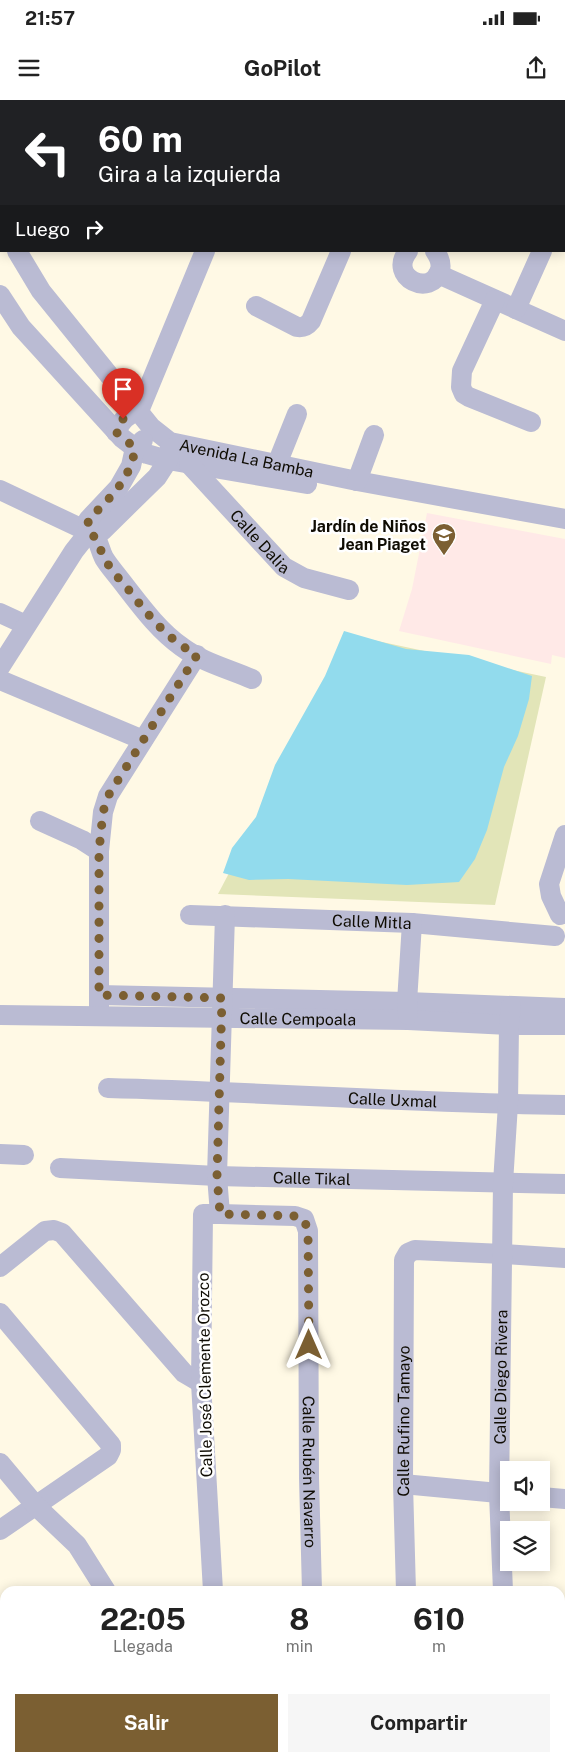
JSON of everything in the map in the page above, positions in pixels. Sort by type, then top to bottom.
[{"type":"street","name":"Avenida La Bamba","points":[[18,252],[41,291],[151,427],[162,437],[169,451],[190,464],[565,529]]},
{"type":"street","points":[[116,432],[123,419],[138,411],[205,252]]},
{"type":"street","points":[[256,306],[297,327],[303,328],[308,325],[311,322],[341,252]]},
{"type":"street","points":[[400,253],[404,272],[413,282],[427,283],[436,278],[438,274],[440,263],[435,252]]},
{"type":"street","points":[[516,309],[542,252]]},
{"type":"street","points":[[438,274],[565,331]]},
{"type":"street","name":"Avenida La Bamba","points":[[0,295],[21,327],[116,432],[135,448],[147,454],[169,451],[277,464],[357,481],[565,519]]},
{"type":"street","points":[[495,300],[462,372],[461,387],[464,394],[469,397],[531,422]]},
{"type":"street","points":[[277,464],[297,414]]},
{"type":"street","points":[[0,667],[74,551],[89,532],[88,520],[119,487],[132,466],[135,448],[151,427]]},
{"type":"street","points":[[357,481],[374,435]]},
{"type":"street","points":[[89,532],[102,531],[160,474],[169,451]]},
{"type":"street","name":"Calle Dalia","points":[[190,464],[284,567],[304,578],[349,590]]},
{"type":"street","points":[[0,490],[89,532],[97,538],[102,554],[110,566],[152,619],[182,647],[252,679]]},
{"type":"street","points":[[0,613],[26,625]]},
{"type":"street","points":[[99,1016],[99,851],[103,812],[108,796],[197,655]]},
{"type":"street","points":[[0,680],[143,740]]},
{"type":"street","points":[[40,821],[82,840],[99,851]]},
{"type":"street","points":[[560,942],[556,922],[562,913],[551,896],[549,884],[565,835]]},
{"type":"street","name":"Calle Mitla","points":[[190,915],[412,923],[560,942]]},
{"type":"street","points":[[220,1214],[217,1176],[225,915]]},
{"type":"street","points":[[408,1011],[412,923]]},
{"type":"street","name":"Calle Cempoala","points":[[99,995],[222,1007],[408,1011],[510,1016],[565,1025]]},
{"type":"street","name":"Calle Cempoala","points":[[0,1015],[99,1016],[222,1007]]},
{"type":"street","name":"Calle Cempoala","points":[[510,1016],[565,1008]]},
{"type":"street","name":"Calle Diego Rivera","points":[[504,1461],[503,1183],[508,1104],[510,1016]]},
{"type":"street","name":"Calle Uxmal","points":[[108,1088],[565,1105]]},
{"type":"street","points":[[0,1154],[24,1155]]},
{"type":"street","name":"Calle Tikal","points":[[60,1168],[217,1176],[565,1184]]},
{"type":"street","name":"Calle José Clemente Orozco","points":[[213,1586],[201,1383],[202,1214],[220,1214]]},
{"type":"street","name":"Calle Rubén Navarro","points":[[220,1214],[295,1216],[304,1219],[308,1231],[309,1468],[312,1586]]},
{"type":"street","points":[[0,1266],[45,1231],[54,1230],[62,1233],[184,1373],[201,1383]]},
{"type":"street","name":"Calle Rufino Tamayo","points":[[406,1586],[403,1484],[404,1260],[408,1253],[415,1250],[503,1254]]},
{"type":"street","points":[[503,1254],[565,1258]]},
{"type":"street","points":[[0,1313],[111,1445],[108,1456],[0,1530]]},
{"type":"street","points":[[0,1463],[36,1506],[77,1545],[103,1586]]},
{"type":"street","points":[[403,1484],[500,1494]]},
{"type":"street","points":[[550,1498],[565,1499]]},
{"type":"street","name":"Calle Diego Rivera","points":[[503,1586],[504,1511]]},
{"type":"shaded area","points":[[427,513],[565,539],[565,658],[552,655],[551,664],[399,631],[412,589]]},
{"type":"green space","points":[[354,636],[546,677],[495,905],[218,894]]},
{"type":"water","points":[[344,631],[406,649],[469,655],[532,676],[529,699],[518,736],[504,767],[487,830],[475,859],[459,882],[407,885],[288,879],[249,880],[223,873],[232,848],[256,817],[275,765],[325,676]]},
{"type":"place","name":"Jardín de Niños Jean Piaget","points":[[444,556]]},
{"type":"route","points":[[123,419],[116,432],[135,448],[132,466],[113,495],[88,520],[89,532],[97,538],[105,560],[147,614],[182,647],[197,655],[108,796],[105,804],[99,851],[99,995],[222,998],[217,1176],[220,1214],[295,1216],[304,1219],[308,1231],[309,1345]]}]
